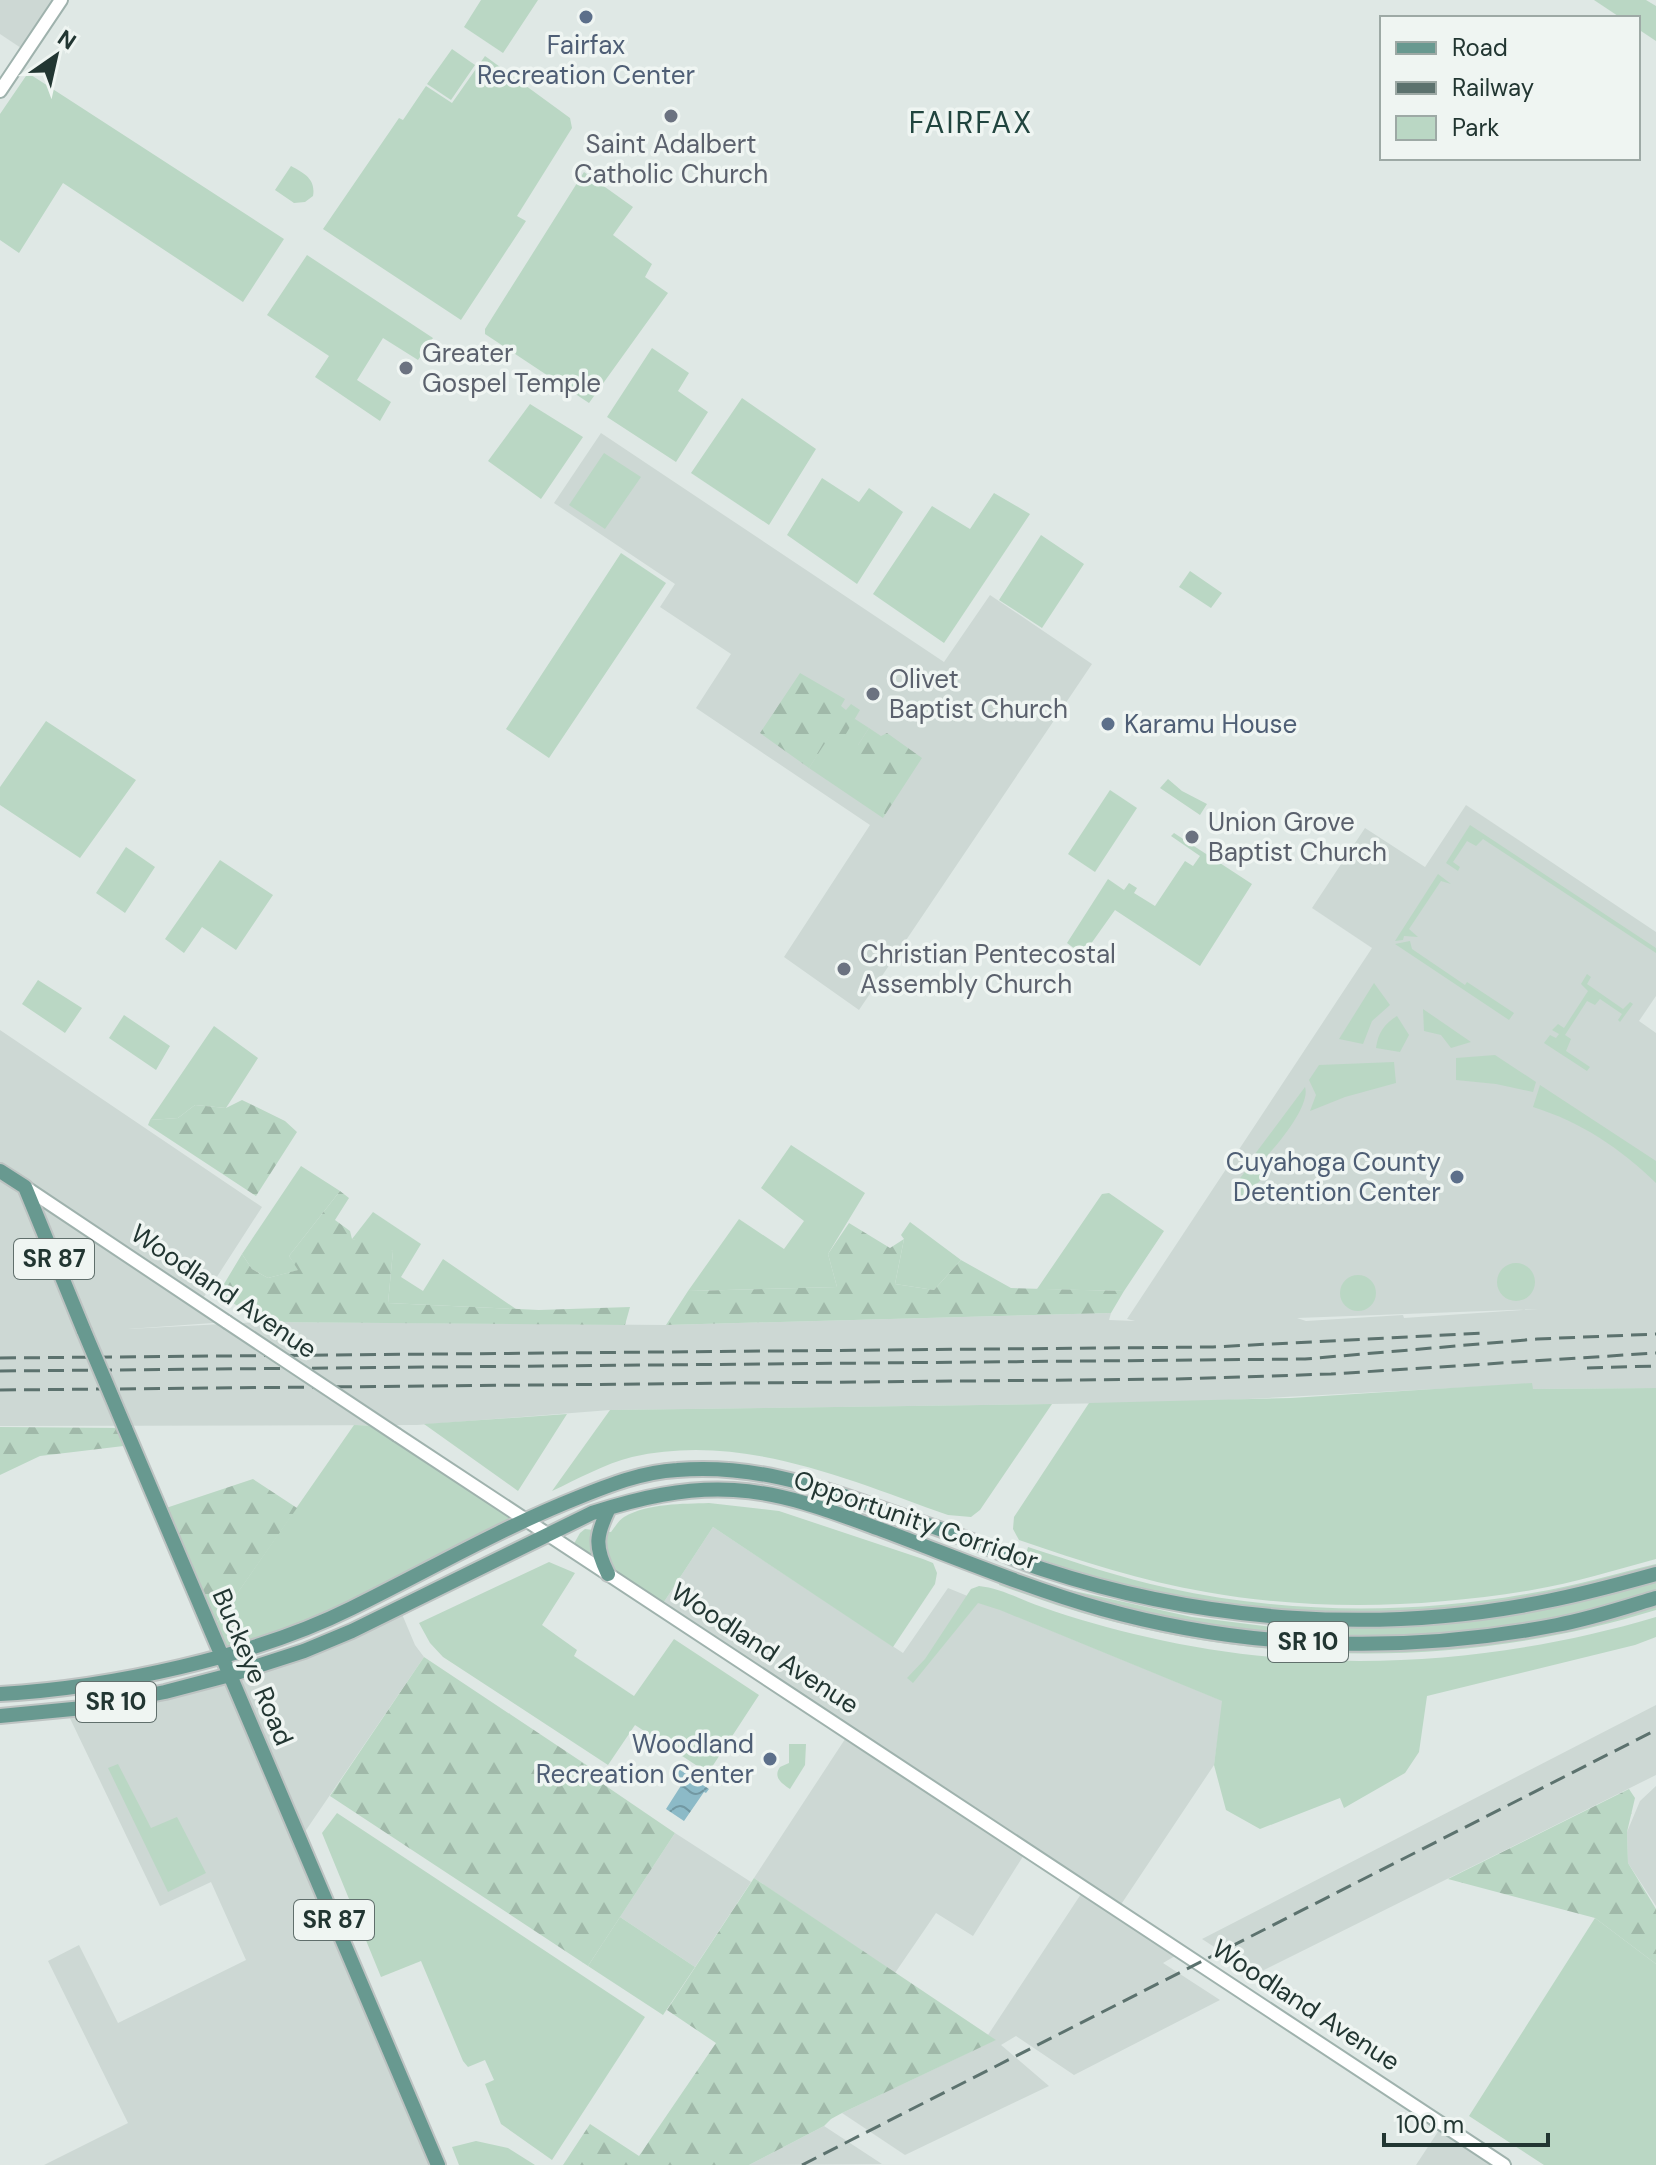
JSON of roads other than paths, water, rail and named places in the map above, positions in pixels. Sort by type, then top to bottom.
[{"type":"main road","points":[[0,91],[61,0]]},
{"type":"main road","name":"Woodland Avenue","points":[[0,1171],[1504,2165]]},
{"type":"main road","name":"Buckeye Road","points":[[25,1187],[438,2165]]},
{"type":"main road","name":"Opportunity Corridor","points":[[0,1694],[126,1678],[221,1655],[316,1625],[524,1519],[646,1475],[701,1469],[751,1472],[826,1488],[1063,1575],[1182,1604],[1273,1616],[1366,1618],[1489,1611],[1546,1601],[1656,1574]]},
{"type":"main road","name":"Opportunity Corridor","points":[[0,1716],[109,1704],[230,1675],[326,1642],[547,1534],[609,1508],[649,1496],[685,1490],[731,1490],[773,1495],[829,1511],[1069,1599],[1160,1623],[1249,1638],[1363,1644],[1491,1635],[1558,1625],[1656,1598]]},
{"type":"main road","points":[[608,1574],[597,1544],[598,1531],[609,1508]]},
{"type":"water","points":[[677,1768],[709,1789],[684,1821],[666,1809],[682,1784],[671,1776]]},
{"type":"railway","points":[[0,1358],[1213,1347],[1484,1333]]},
{"type":"railway","points":[[0,1371],[1305,1359],[1537,1339],[1656,1334]]},
{"type":"railway","points":[[0,1390],[1177,1379],[1331,1374],[1656,1353]]},
{"type":"railway","points":[[1587,1368],[1656,1366]]},
{"type":"railway","points":[[802,2165],[1656,1730]]},
{"type":"place","name":"Fairfax Recreation Center","points":[[586,17]]},
{"type":"place","name":"Saint Adalbert Catholic Church","points":[[671,116]]},
{"type":"place","name":"Greater Gospel Temple","points":[[406,368]]},
{"type":"place","name":"Olivet Baptist Church","points":[[873,694]]},
{"type":"place","name":"Karamu House","points":[[1108,724]]},
{"type":"place","name":"Union Grove Baptist Church","points":[[1192,837]]},
{"type":"place","name":"Christian Pentecostal Assembly Church","points":[[844,969]]},
{"type":"place","name":"Cuyahoga County Detention Center","points":[[1457,1177]]},
{"type":"place","name":"Woodland Recreation Center","points":[[770,1759]]},
{"type":"district","name":"FAIRFAX","points":[[971,123]]}]
